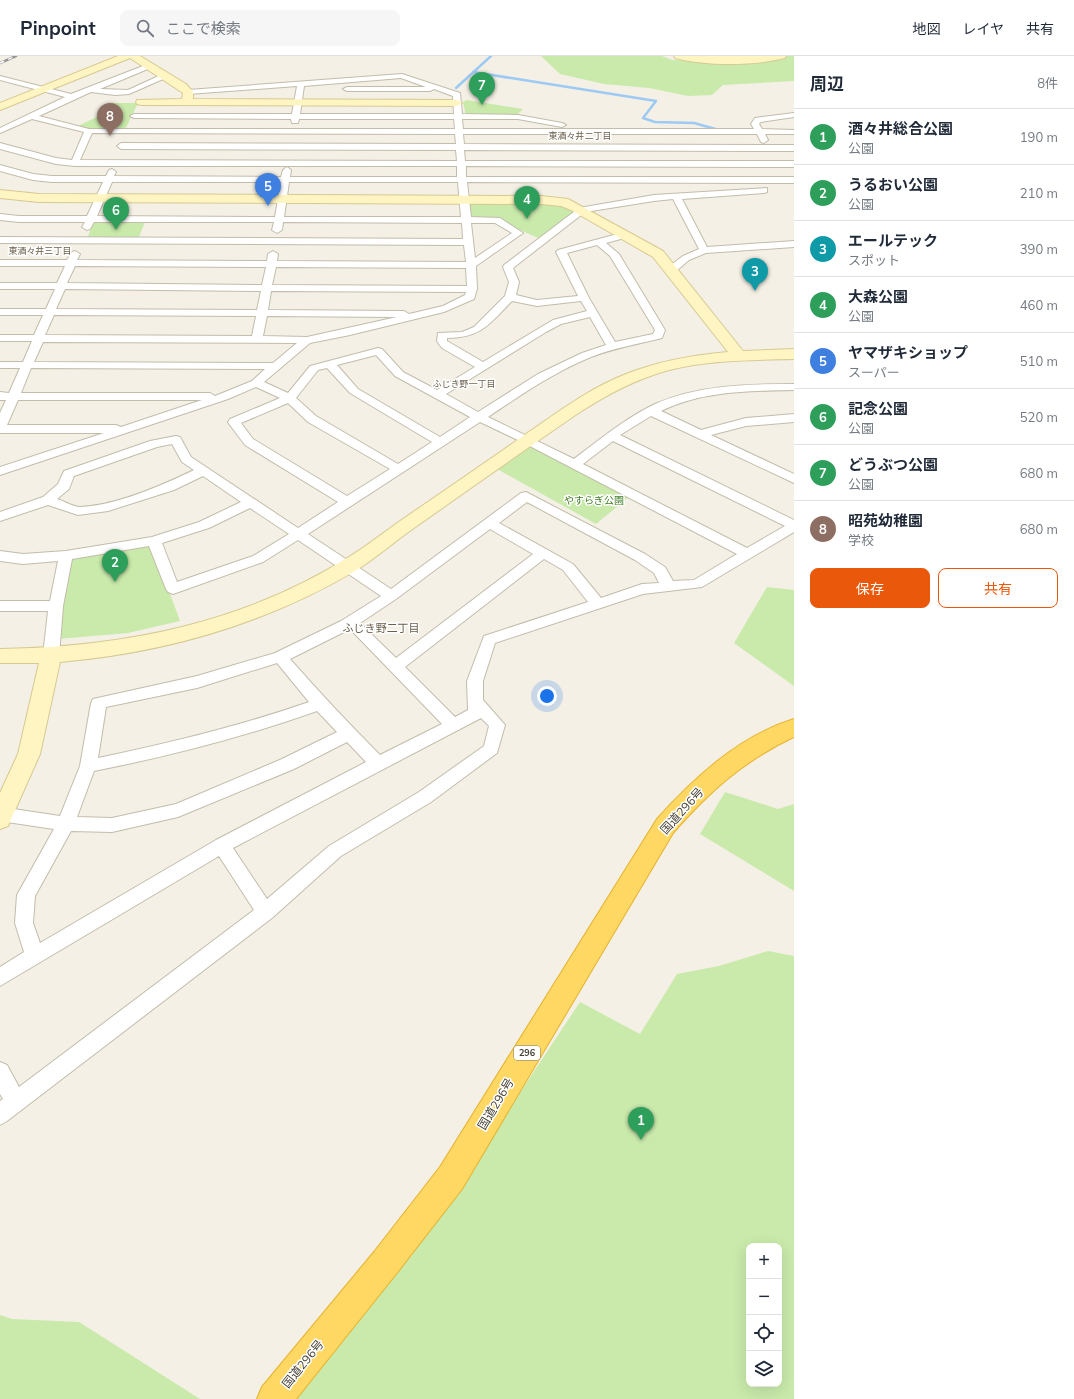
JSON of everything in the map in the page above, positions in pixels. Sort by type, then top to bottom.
[{"type":"highway","name":"国道296号","points":[[274,1399],[385,1263],[451,1178],[665,826],[697,790],[738,758],[770,738],[794,727]]},
{"type":"street","points":[[0,107],[41,89],[127,56]]},
{"type":"street","points":[[133,56],[182,86],[187,98]]},
{"type":"street","points":[[679,56],[706,59],[751,60],[781,56]]},
{"type":"street","points":[[0,131],[72,97],[150,66]]},
{"type":"street","points":[[89,90],[115,93],[129,92],[166,76]]},
{"type":"street","points":[[0,338],[40,338],[257,339],[307,340],[347,334],[459,304],[470,297],[472,289],[458,132],[457,95],[441,85],[430,84],[402,76],[141,102],[121,146],[116,163],[90,219],[51,313],[40,338],[27,365],[0,428],[130,429]]},
{"type":"street","points":[[0,78],[72,97]]},
{"type":"street","points":[[301,86],[441,85]]},
{"type":"street","points":[[257,339],[286,180],[301,86]]},
{"type":"street","points":[[187,98],[298,103],[457,103]]},
{"type":"street","points":[[792,191],[790,180],[778,164],[755,124],[758,120],[794,115]]},
{"type":"street","points":[[30,116],[89,131],[794,132]]},
{"type":"street","points":[[134,116],[518,117],[574,127],[576,132]]},
{"type":"street","points":[[75,163],[89,131]]},
{"type":"street","points":[[611,132],[629,191]]},
{"type":"street","points":[[0,146],[56,161],[75,163],[794,164]]},
{"type":"street","points":[[121,146],[794,148]]},
{"type":"street","points":[[5,164],[26,154]]},
{"type":"street","points":[[5,164],[33,177],[52,180],[462,180],[629,191],[676,196],[775,191]]},
{"type":"street","points":[[482,366],[446,346],[442,341],[442,335],[463,335],[478,329],[510,297],[514,282],[508,266],[582,210],[629,191],[790,180]]},
{"type":"street","points":[[0,194],[40,198],[99,199],[554,200],[564,202],[582,210],[658,254],[738,356]]},
{"type":"street","points":[[676,196],[704,250]]},
{"type":"street","points":[[0,217],[19,219],[497,220],[518,233],[471,265],[0,263]]},
{"type":"street","points":[[612,346],[592,313],[561,252],[625,236]]},
{"type":"street","points":[[0,240],[468,242]]},
{"type":"street","points":[[154,541],[172,589],[258,559],[397,468],[542,376],[612,346],[658,336],[660,330],[614,254],[599,242]]},
{"type":"street","points":[[671,270],[686,258],[704,250],[794,244]]},
{"type":"street","points":[[0,286],[472,289]]},
{"type":"street","points":[[510,297],[537,303],[584,298]]},
{"type":"street","points":[[0,312],[421,314]]},
{"type":"street","points":[[438,394],[482,366],[558,322],[592,313]]},
{"type":"street","points":[[0,471],[224,397],[256,383],[307,340]]},
{"type":"street","points":[[347,502],[249,442],[234,422],[290,398],[314,368],[378,351],[398,374],[747,554]]},
{"type":"street","points":[[0,656],[51,656],[112,650],[172,637],[236,618],[290,597],[348,567],[586,399],[648,371],[693,362],[738,356],[794,354]]},
{"type":"street","points":[[328,364],[354,391],[440,442]]},
{"type":"street","points":[[0,365],[276,366]]},
{"type":"street","points":[[256,383],[290,398],[312,419],[397,468]]},
{"type":"street","points":[[574,465],[612,436],[651,411],[674,401],[730,389],[794,387]]},
{"type":"street","points":[[0,396],[224,397]]},
{"type":"street","points":[[651,411],[794,479]]},
{"type":"street","points":[[700,435],[720,427],[754,420],[794,418]]},
{"type":"street","points":[[612,436],[794,525]]},
{"type":"street","points":[[0,517],[48,500],[64,486],[68,474],[154,444],[176,440],[186,459],[391,596]]},
{"type":"street","points":[[779,472],[794,464]]},
{"type":"street","points":[[48,500],[78,511],[108,506],[169,486],[203,471]]},
{"type":"street","points":[[35,956],[24,923],[26,895],[66,824],[88,766],[99,703],[197,682],[280,657],[351,622],[391,596],[526,496],[640,557],[660,570],[668,586]]},
{"type":"street","points":[[0,556],[23,559],[66,556],[154,541],[204,525],[251,502]]},
{"type":"street","points":[[489,523],[568,567],[598,604]]},
{"type":"street","points":[[0,977],[222,845],[476,713],[475,681],[489,640],[642,589],[697,584],[794,525]]},
{"type":"street","points":[[395,666],[543,553]]},
{"type":"street","points":[[66,556],[56,606],[51,656],[29,754],[1,816],[66,824],[112,825],[178,810],[288,764],[350,733]]},
{"type":"street","points":[[0,606],[56,606]]},
{"type":"street","points":[[351,622],[453,725]]},
{"type":"street","points":[[280,657],[320,704],[350,733],[378,764]]},
{"type":"street","points":[[0,1072],[8,1108],[265,912],[335,851],[426,797],[491,748],[496,725],[476,702]]},
{"type":"street","points":[[88,766],[163,751],[261,725],[320,704]]},
{"type":"street","points":[[222,845],[265,912]]},
{"type":"green space","points":[[541,56],[662,56],[672,60],[719,61],[719,56],[794,56],[794,81],[723,85],[712,95],[688,96],[649,88],[604,84],[560,74]]},
{"type":"green space","points":[[467,100],[523,109],[516,116],[466,116],[463,102]]},
{"type":"green space","points":[[111,103],[138,103],[125,130],[90,130],[76,127],[107,112]]},
{"type":"green space","points":[[550,200],[582,210],[543,240],[497,220],[471,218],[469,204]]},
{"type":"green space","points":[[94,221],[145,222],[138,239],[87,239]]},
{"type":"green space","name":"やすらぎ公園","points":[[529,444],[630,496],[596,524],[497,469]]},
{"type":"green space","points":[[152,544],[180,621],[128,633],[58,639],[69,558]]},
{"type":"green space","points":[[767,587],[794,590],[794,686],[734,643]]},
{"type":"green space","points":[[725,792],[778,809],[794,804],[794,891],[700,834]]},
{"type":"green space","points":[[768,951],[794,956],[794,1399],[285,1399],[412,1255],[580,1002],[640,1034],[677,974],[719,966]]},
{"type":"green space","points":[[0,1315],[12,1319],[79,1322],[200,1399],[0,1399]]},
{"type":"waterway","points":[[473,72],[491,56]]},
{"type":"waterway","points":[[456,88],[473,72]]},
{"type":"waterway","points":[[473,72],[656,101],[643,118],[655,122],[694,123],[719,130]]},
{"type":"railway","points":[[0,63],[16,56]]},
{"type":"place","name":"どうぶつ公園","points":[[482,105]]},
{"type":"place","name":"昭苑幼稚園","points":[[110,136]]},
{"type":"place","name":"ヤマザキショップ","points":[[268,206]]},
{"type":"place","name":"大森公園","points":[[527,219]]},
{"type":"place","name":"記念公園","points":[[116,230]]},
{"type":"place","name":"エールテック","points":[[755,291]]},
{"type":"place","name":"うるおい公園","points":[[115,582]]},
{"type":"place","name":"酒々井総合公園","points":[[641,1140]]},
{"type":"district","name":"東酒々井二丁目","points":[[580,136]]},
{"type":"district","name":"東酒々井三丁目","points":[[40,251]]},
{"type":"district","name":"ふじき野一丁目","points":[[464,384]]},
{"type":"district","name":"ふじき野二丁目","points":[[381,628]]}]
